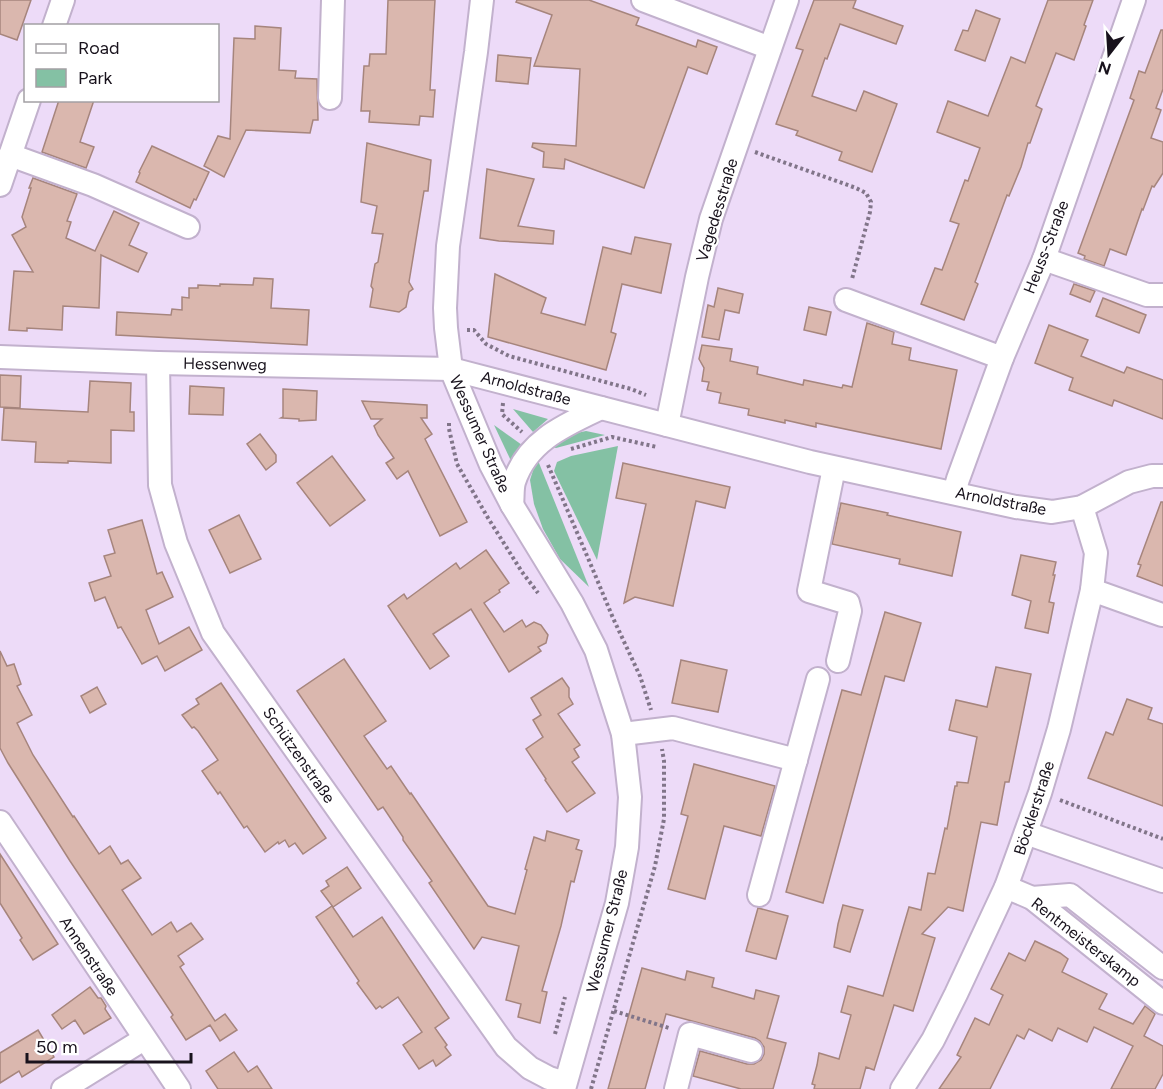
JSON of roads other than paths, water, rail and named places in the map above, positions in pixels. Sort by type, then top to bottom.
[{"type":"street","points":[[55,24],[63,0]]},
{"type":"street","points":[[330,98],[333,0]]},
{"type":"street","name":"Wessumer Straße","points":[[482,0],[448,246],[445,309],[451,369],[491,465],[512,505],[572,603],[596,650],[623,734],[630,797],[627,847],[617,903],[565,1086]]},
{"type":"street","points":[[643,0],[770,48]]},
{"type":"street","name":"Vagedesstraße","points":[[669,415],[711,219],[787,0]]},
{"type":"street","name":"Heuss-Straße","points":[[954,493],[1002,358],[1044,259],[1134,0]]},
{"type":"street","points":[[0,185],[28,102]]},
{"type":"street","points":[[10,155],[93,185],[188,227]]},
{"type":"street","points":[[1044,259],[1147,295],[1163,295]]},
{"type":"street","points":[[846,300],[1002,358]]},
{"type":"street","name":"Hessenweg","points":[[0,357],[451,369]]},
{"type":"street","name":"Schützenstraße","points":[[158,363],[160,485],[176,543],[213,633],[506,1047],[530,1068],[565,1086]]},
{"type":"street","name":"Arnoldstraße","points":[[451,369],[601,408],[669,415],[834,468],[1016,507],[1052,512],[1082,507],[1129,482],[1152,476],[1163,476]]},
{"type":"street","name":"Arnoldstraße","points":[[512,505],[514,484],[520,468],[532,450],[550,434],[601,408]]},
{"type":"street","points":[[834,468],[809,591],[848,603],[850,611],[838,661]]},
{"type":"street","name":"Böcklerstraße","points":[[902,1089],[933,1040],[1006,887],[1040,793],[1059,729],[1092,590],[1096,553],[1082,507]]},
{"type":"street","points":[[1092,590],[1162,615]]},
{"type":"street","points":[[759,895],[818,679]]},
{"type":"street","points":[[623,734],[673,728],[796,760]]},
{"type":"street","name":"Annenstraße","points":[[0,822],[179,1089]]},
{"type":"street","points":[[1026,833],[1163,881]]},
{"type":"street","name":"Rentmeisterskamp","points":[[1006,887],[1032,898],[1163,1003]]},
{"type":"street","points":[[1032,898],[1070,895],[1163,968]]},
{"type":"street","points":[[676,1089],[690,1034],[751,1051]]},
{"type":"street","points":[[63,1089],[144,1039]]}]
